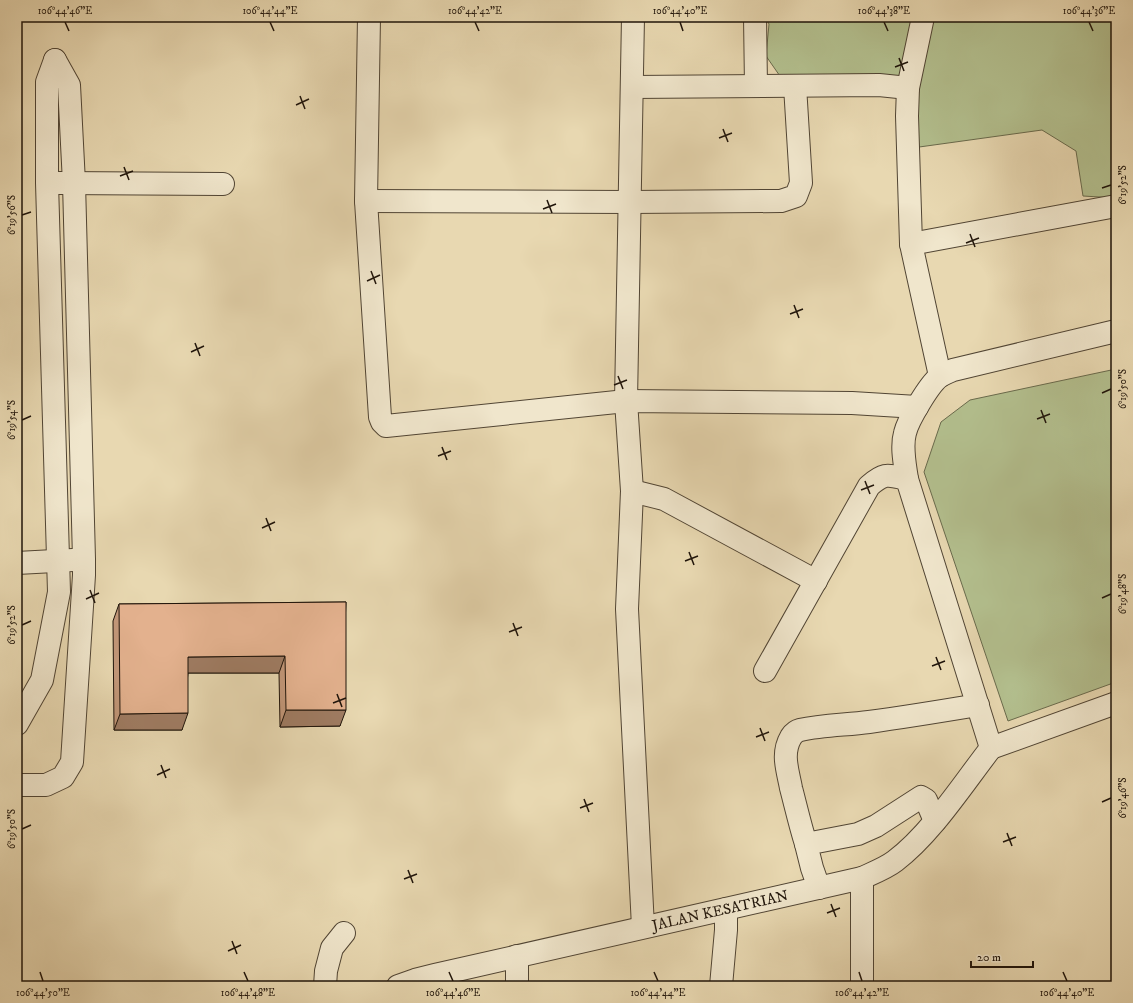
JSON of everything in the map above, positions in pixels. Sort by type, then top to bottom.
[{"type":"street","points":[[369,17],[366,201],[380,417],[386,426],[626,401],[852,403],[917,407]]},
{"type":"street","points":[[633,17],[626,401],[632,491],[627,608],[643,927]]},
{"type":"street","points":[[755,17],[756,86]]},
{"type":"street","points":[[923,17],[908,88],[906,116],[912,244],[940,376]]},
{"type":"street","points":[[17,724],[42,680],[59,592],[50,328],[47,183],[47,82],[55,60],[69,85],[74,183],[84,575],[72,762],[64,777],[46,785],[17,785]]},
{"type":"street","points":[[632,88],[879,85],[908,88]]},
{"type":"street","points":[[366,201],[781,201],[796,196],[801,183],[795,86]]},
{"type":"street","points":[[47,183],[223,184]]},
{"type":"street","points":[[912,244],[1116,206]]},
{"type":"street","points":[[50,328],[77,326]]},
{"type":"street","points":[[1116,331],[953,370],[940,376],[933,383],[917,407],[905,433],[904,453],[907,480],[991,748],[1116,703]]},
{"type":"street","points":[[765,671],[869,486],[879,478],[888,475],[907,480]]},
{"type":"street","points":[[632,491],[664,499],[816,581]]},
{"type":"street","points":[[17,562],[84,559]]},
{"type":"street","points":[[819,888],[795,809],[786,766],[788,743],[795,732],[798,730],[868,722],[978,705]]},
{"type":"street","name":"JALAN KESATRIAN","points":[[398,986],[415,980],[517,956],[862,878],[894,862],[916,843],[935,821],[991,748]]},
{"type":"street","points":[[806,844],[858,834],[876,826],[920,797],[926,800],[935,821]]},
{"type":"street","points":[[862,878],[862,986]]},
{"type":"street","points":[[721,986],[726,930],[726,909]]},
{"type":"street","points":[[325,986],[326,971],[332,948],[344,933]]},
{"type":"street","points":[[517,956],[517,986]]},
{"type":"green space","points":[[765,17],[1116,17],[1116,198],[1083,196],[1076,151],[1042,130],[912,148],[905,116],[890,85],[782,79],[766,56],[769,24]]},
{"type":"green space","points":[[1116,369],[1116,682],[1008,721],[924,472],[941,422],[970,400]]},
{"type":"building","points":[[346,602],[346,710],[286,710],[285,656],[188,657],[188,713],[120,714],[119,604]]}]
